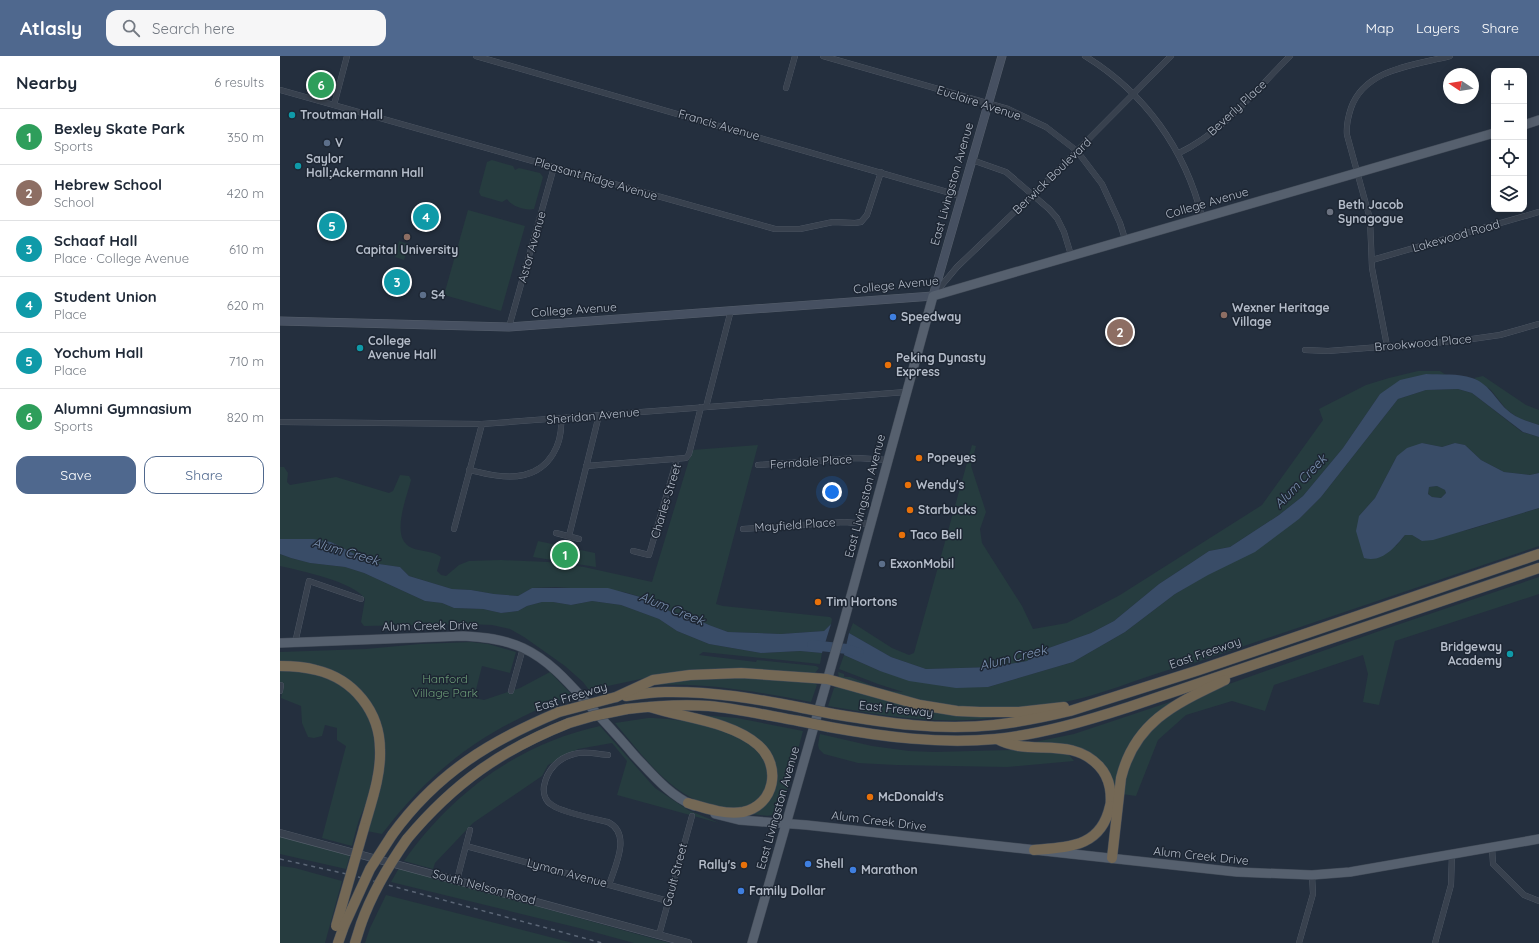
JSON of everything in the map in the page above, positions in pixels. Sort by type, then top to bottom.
[{"type":"highway","name":"East Freeway","points":[[340,926],[370,869],[392,835],[418,803],[467,760],[484,749],[523,727],[559,712],[616,697],[664,692],[712,693],[758,699],[833,714],[906,725],[952,727],[1007,724],[1075,709],[1199,670],[1539,554]]},
{"type":"highway","name":"East Freeway","points":[[355,943],[367,908],[379,883],[407,839],[445,798],[492,761],[529,740],[569,723],[627,709],[710,706],[914,740],[955,741],[997,739],[1074,724],[1539,568]]},
{"type":"highway","points":[[1112,858],[1121,778],[1129,753],[1136,741],[1160,716],[1181,702],[1265,661]]},
{"type":"highway","points":[[280,666],[318,670],[340,680],[362,697],[370,708],[378,727],[380,750],[378,772],[337,943]]},
{"type":"highway","points":[[616,697],[653,680],[690,675],[741,673],[827,679],[920,705],[957,711],[1019,712],[1065,706],[1075,709]]},
{"type":"highway","points":[[650,707],[671,714],[698,718],[728,728],[755,742],[770,761],[773,772],[772,786],[764,799],[754,807],[744,811],[730,812],[709,809],[688,803]]},
{"type":"highway","points":[[997,739],[1006,744],[1065,748],[1081,752],[1100,767],[1108,780],[1111,796],[1107,850],[1112,858]]},
{"type":"highway","points":[[1034,850],[1062,848],[1083,843],[1103,826],[1107,819],[1111,804]]},
{"type":"main road","name":"East Livingston Avenue","points":[[752,943],[843,625],[906,392],[1002,56]]},
{"type":"main road","points":[[1527,124],[1539,120]]},
{"type":"main road","name":"College Avenue","points":[[280,321],[509,327],[933,296],[1071,254],[1491,134]]},
{"type":"main road","name":"Alum Creek Drive","points":[[280,644],[463,636],[497,640],[523,648],[549,664],[567,680],[653,776],[673,793],[688,803],[712,813],[739,820],[1258,874],[1312,875],[1350,872],[1539,839]]},
{"type":"street","points":[[334,105],[347,56]]},
{"type":"street","name":"Francis Avenue","points":[[476,56],[962,196]]},
{"type":"street","points":[[786,88],[795,56]]},
{"type":"street","name":"Euclaire Avenue","points":[[823,56],[1008,109],[1046,127],[1077,151],[1102,184],[1120,223],[1125,239]]},
{"type":"street","points":[[1085,56],[1110,73],[1150,110],[1179,153],[1197,194],[1202,217]]},
{"type":"street","name":"Berwick Boulevard","points":[[933,296],[957,267],[1077,151],[1171,56]]},
{"type":"street","name":"Beverly Place","points":[[1179,153],[1199,142],[1219,127],[1290,56]]},
{"type":"street","points":[[1387,346],[1377,301],[1372,260],[1370,219],[1346,127],[1355,97],[1371,81],[1391,71],[1450,56]]},
{"type":"street","name":"Pleasant Ridge Avenue","points":[[280,90],[774,229],[800,229],[833,222],[861,222],[868,216],[881,172]]},
{"type":"street","points":[[972,160],[1006,172],[1033,194],[1057,218],[1064,232],[1071,254]]},
{"type":"street","name":"Astor Avenue","points":[[509,327],[554,167]]},
{"type":"street","name":"Lakewood Road","points":[[1372,260],[1539,212]]},
{"type":"street","name":"Charles Street","points":[[633,551],[649,555],[677,459],[686,458],[689,454],[731,310]]},
{"type":"street","name":"Brookwood Place","points":[[1305,350],[1328,351],[1458,341],[1500,335],[1539,324]]},
{"type":"street","name":"Sheridan Avenue","points":[[280,422],[482,424],[906,392]]},
{"type":"street","points":[[569,536],[599,415]]},
{"type":"street","points":[[469,470],[500,476],[519,476],[532,472],[540,467],[553,455],[556,450],[560,439],[561,418]]},
{"type":"street","points":[[454,529],[482,424]]},
{"type":"street","name":"Ferndale Place","points":[[758,465],[857,458],[888,460]]},
{"type":"street","points":[[586,466],[677,459]]},
{"type":"street","name":"Mayfield Place","points":[[743,529],[844,522],[870,524]]},
{"type":"street","points":[[556,534],[579,539]]},
{"type":"street","points":[[295,643],[309,581],[360,599]]},
{"type":"street","points":[[511,691],[523,648]]},
{"type":"street","points":[[608,755],[579,754],[570,756],[552,766],[546,782],[545,796],[550,804],[559,809],[608,822],[614,825],[618,830],[621,838],[620,846],[609,885]]},
{"type":"street","name":"Gault Street","points":[[658,935],[692,816]]},
{"type":"street","points":[[457,880],[470,830]]},
{"type":"street","name":"South Nelson Road","points":[[280,833],[688,943]]},
{"type":"street","name":"Lyman Avenue","points":[[466,846],[668,901]]},
{"type":"street","points":[[1492,847],[1493,864],[1524,895],[1539,901]]},
{"type":"street","points":[[1435,943],[1451,885],[1452,854]]},
{"type":"street","points":[[1299,943],[1313,894],[1312,875]]},
{"type":"green space","points":[[492,160],[513,166],[515,170],[519,168],[540,173],[543,177],[534,209],[519,207],[509,202],[507,199],[502,202],[481,196],[479,192],[487,162]]},
{"type":"green space","points":[[468,210],[525,226],[501,311],[444,295]]},
{"type":"green space","points":[[399,241],[409,244],[404,260],[395,257]]},
{"type":"green space","points":[[1418,371],[1440,371],[1446,375],[1426,374],[1380,394],[1343,448],[1303,496],[1279,515],[1230,547],[1209,551],[1159,584],[1114,621],[1091,633],[1043,650],[1027,661],[993,667],[926,669],[891,657],[849,633],[853,623],[892,648],[909,655],[914,653],[972,445],[976,446],[971,466],[986,512],[980,529],[982,543],[1022,606],[1033,629],[1067,623],[1120,595],[1262,505],[1323,420],[1319,409],[1366,385]]},
{"type":"green space","points":[[1483,376],[1526,405],[1539,410],[1539,425],[1518,418],[1506,409],[1491,390],[1474,378]]},
{"type":"green space","points":[[1458,389],[1472,393],[1522,432],[1539,437],[1539,473],[1530,475],[1504,472],[1481,460],[1465,445],[1455,443],[1442,447],[1422,443],[1397,456],[1375,498],[1359,516],[1396,546],[1405,535],[1412,535],[1422,541],[1471,529],[1539,508],[1539,546],[1194,663],[1093,695],[1053,704],[1010,709],[947,706],[905,697],[839,678],[838,672],[844,674],[844,677],[850,677],[876,687],[903,692],[839,669],[844,655],[880,671],[988,687],[1073,662],[1125,632],[1175,594],[1299,519],[1321,497],[1398,399],[1426,390]]},
{"type":"green space","points":[[758,445],[716,604],[830,617],[832,619],[831,624],[824,631],[781,634],[728,632],[694,618],[669,611],[658,602],[624,592],[556,587],[532,588],[518,596],[452,589],[409,576],[400,567],[372,563],[331,542],[280,539],[280,467],[284,467],[288,473],[287,482],[290,485],[336,477],[389,493],[393,491],[400,475],[409,476],[411,480],[401,517],[402,536],[405,543],[412,548],[434,553],[441,557],[437,571],[441,575],[446,576],[459,565],[469,561],[501,560],[548,562],[584,567],[652,582],[692,450]]},
{"type":"green space","points":[[1437,486],[1445,490],[1446,493],[1441,498],[1432,497],[1428,494],[1429,487]]},
{"type":"green space","points":[[538,541],[595,553],[596,567],[533,557]]},
{"type":"green space","points":[[280,554],[310,563],[345,567],[364,573],[425,601],[442,603],[454,608],[483,609],[501,613],[518,611],[527,606],[542,602],[571,605],[592,601],[621,605],[659,619],[677,631],[709,644],[761,653],[800,651],[822,653],[820,664],[703,652],[699,655],[756,662],[757,660],[816,666],[819,668],[815,673],[650,677],[589,690],[583,682],[565,666],[510,629],[492,625],[467,624],[364,626],[361,622],[365,599],[359,593],[338,582],[280,566]]},
{"type":"green space","points":[[1539,577],[1539,594],[1395,641],[1379,705],[1363,702],[1368,674],[1363,655],[1274,685],[1265,711],[1232,701],[1186,715],[1158,740],[1136,796],[1122,794],[1125,774],[1145,735],[1173,712],[1204,695],[1229,684]]},
{"type":"green space","name":"Hanford Village Park","points":[[471,642],[488,644],[516,652],[510,673],[482,666],[474,698],[484,700],[520,688],[550,672],[572,695],[515,720],[466,750],[423,787],[402,809],[382,834],[367,831],[383,751],[357,688],[280,662],[280,652],[366,649],[420,644]]},
{"type":"green space","points":[[280,669],[316,674],[336,682],[351,693],[362,706],[370,720],[374,736],[375,752],[373,769],[366,803],[359,820],[352,846],[322,838],[346,746],[337,740],[337,728],[325,725],[322,736],[314,738],[308,737],[302,723],[301,706],[281,698],[284,685],[280,684]]},
{"type":"green space","points":[[724,676],[813,682],[817,685],[811,702],[752,691],[712,686],[671,684],[651,685],[669,680]]},
{"type":"green space","points":[[837,687],[908,705],[992,716],[992,718],[972,720],[923,719],[882,715],[828,706],[834,688]]},
{"type":"green space","points":[[1176,700],[1140,731],[1129,746],[1122,763],[1115,793],[1096,758],[1036,745],[1035,742],[1074,734]]},
{"type":"green space","points":[[701,715],[737,718],[803,731],[782,809],[779,812],[768,816],[751,814],[768,798],[769,753]]},
{"type":"green space","points":[[648,718],[700,724],[739,737],[754,747],[764,759],[768,774],[767,784],[763,795],[743,810],[709,805],[694,799],[681,791],[656,771],[615,723]]},
{"type":"green space","points":[[600,726],[655,788],[688,810],[719,823],[617,795],[627,761],[612,743],[578,749],[548,765],[542,776],[473,823],[435,863],[433,869],[404,861],[423,836],[443,814],[465,793],[489,775],[542,745],[570,734]]},
{"type":"green space","points":[[820,734],[872,746],[909,751],[934,752],[1010,750],[1066,754],[1074,761],[1007,767],[858,763],[824,754],[819,749],[818,745]]},
{"type":"green space","points":[[280,836],[350,855],[346,869],[280,854]]},
{"type":"green space","points":[[280,866],[295,868],[342,881],[325,943],[280,943]]},
{"type":"green space","points":[[399,868],[669,943],[634,943],[391,882]]},
{"type":"green space","points":[[386,895],[573,943],[365,943],[370,928]]},
{"type":"water","points":[[1426,374],[1461,375],[1478,380],[1491,391],[1502,405],[1513,415],[1539,425],[1539,437],[1523,432],[1472,393],[1458,389],[1426,390],[1398,399],[1321,497],[1299,519],[1255,552],[1208,575],[1175,594],[1125,632],[1073,662],[988,687],[956,688],[909,681],[880,671],[844,655],[849,633],[891,657],[926,669],[993,667],[1027,661],[1043,650],[1091,633],[1114,621],[1159,584],[1209,551],[1230,547],[1279,515],[1303,496],[1343,448],[1380,394],[1400,380]]},
{"type":"water","points":[[1422,443],[1442,447],[1455,443],[1465,445],[1481,460],[1504,472],[1530,475],[1539,473],[1539,508],[1433,540],[1422,541],[1412,535],[1405,535],[1392,549],[1382,556],[1370,559],[1364,558],[1356,531],[1359,516],[1375,498],[1397,456],[1407,448]],"holes":[[[1437,486],[1445,490],[1446,493],[1441,498],[1432,497],[1428,494],[1429,487]]]},
{"type":"water","points":[[280,539],[313,539],[331,542],[372,563],[400,567],[409,576],[452,589],[518,596],[532,588],[608,588],[658,602],[669,611],[694,618],[728,632],[781,634],[824,631],[831,624],[822,653],[800,651],[761,653],[709,644],[677,631],[659,619],[621,605],[592,601],[571,605],[542,602],[527,606],[518,611],[501,613],[483,609],[454,608],[442,603],[425,601],[364,573],[345,567],[310,563],[280,554]]},
{"type":"waterway","name":"Alum Creek","points":[[812,645],[847,649],[859,653]]},
{"type":"railway","points":[[280,859],[351,875],[602,943]]},
{"type":"place","name":"Alumni Gymnasium","points":[[321,85]]},
{"type":"place","name":"Troutman Hall","points":[[292,115]]},
{"type":"place","name":"V","points":[[327,143]]},
{"type":"place","name":"Saylor Hall;Ackermann Hall","points":[[298,166]]},
{"type":"place","name":"Beth Jacob Synagogue","points":[[1330,212]]},
{"type":"place","name":"Student Union","points":[[426,217]]},
{"type":"place","name":"Yochum Hall","points":[[332,226]]},
{"type":"place","name":"Capital University","points":[[407,237]]},
{"type":"place","name":"Schaaf Hall","points":[[397,282]]},
{"type":"place","name":"S4","points":[[423,295]]},
{"type":"place","name":"Wexner Heritage Village","points":[[1224,315]]},
{"type":"place","name":"Speedway","points":[[893,317]]},
{"type":"place","name":"Hebrew School","points":[[1120,332]]},
{"type":"place","name":"College Avenue Hall","points":[[360,348]]},
{"type":"place","name":"Peking Dynasty Express","points":[[888,365]]},
{"type":"place","name":"Popeyes","points":[[919,458]]},
{"type":"place","name":"Wendy's","points":[[908,485]]},
{"type":"place","name":"Starbucks","points":[[910,510]]},
{"type":"place","name":"Taco Bell","points":[[902,535]]},
{"type":"place","name":"Bexley Skate Park","points":[[565,555]]},
{"type":"place","name":"ExxonMobil","points":[[882,564]]},
{"type":"place","name":"Tim Hortons","points":[[818,602]]},
{"type":"place","name":"Bridgeway Academy","points":[[1510,654]]},
{"type":"place","name":"McDonald's","points":[[870,797]]},
{"type":"place","name":"Shell","points":[[808,864]]},
{"type":"place","name":"Rally's","points":[[744,865]]},
{"type":"place","name":"Marathon","points":[[853,870]]},
{"type":"place","name":"Family Dollar","points":[[741,891]]}]
